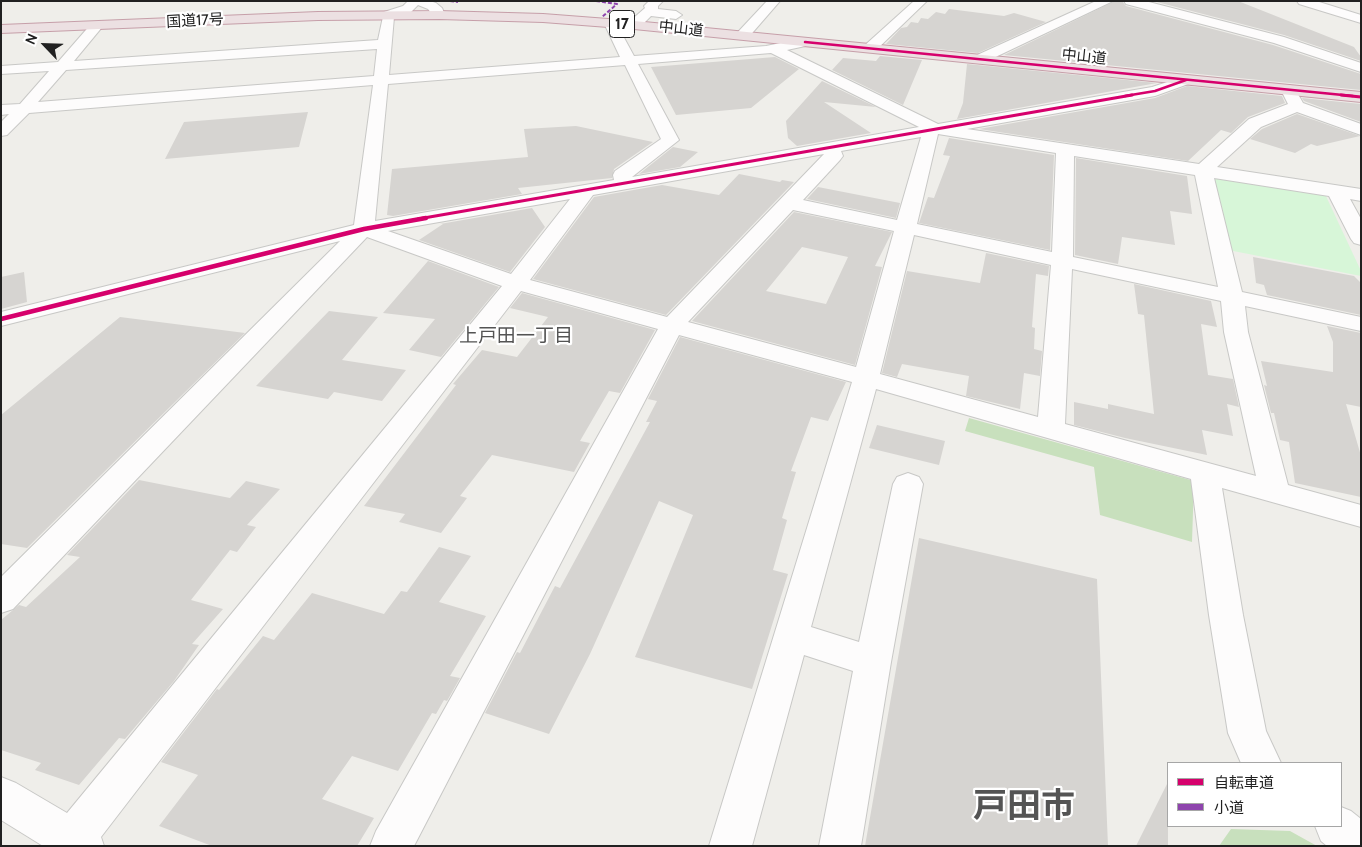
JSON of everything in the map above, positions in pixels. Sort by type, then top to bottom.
[{"type":"highway","name":"中山道","points":[[388,15],[543,18],[634,25],[1186,80],[1293,98],[1361,97]]},
{"type":"highway","name":"国道17号","points":[[1,29],[318,16],[388,15]]},
{"type":"street","points":[[1,599],[364,229],[388,15],[407,9],[416,1],[432,6],[438,11],[439,15]]},
{"type":"street","points":[[742,36],[774,1]]},
{"type":"street","points":[[980,59],[1107,1]]},
{"type":"street","points":[[1130,1],[1325,54],[1361,68]]},
{"type":"street","points":[[1303,1],[1361,19]]},
{"type":"street","points":[[902,3],[918,4]]},
{"type":"street","points":[[634,25],[652,4],[676,15]]},
{"type":"street","points":[[870,49],[918,4]]},
{"type":"street","points":[[1190,16],[1203,9]]},
{"type":"street","points":[[610,23],[670,140],[622,175],[624,184]]},
{"type":"street","points":[[1,131],[25,108],[97,26]]},
{"type":"street","points":[[1,110],[774,49],[805,42]]},
{"type":"street","points":[[1,70],[386,44]]},
{"type":"street","points":[[774,49],[934,129],[1361,194]]},
{"type":"street","points":[[1325,54],[1352,50]]},
{"type":"street","points":[[1,319],[364,229],[1155,90],[1186,80]]},
{"type":"street","points":[[1203,170],[1255,123],[1293,98],[1361,130]]},
{"type":"street","points":[[730,846],[866,378],[934,129]]},
{"type":"street","points":[[391,846],[672,325],[834,156],[830,147]]},
{"type":"street","points":[[1051,430],[1062,261],[1065,149]]},
{"type":"street","points":[[1203,170],[1232,297],[1236,332],[1274,493]]},
{"type":"street","points":[[1,797],[74,844],[516,283],[587,190]]},
{"type":"street","points":[[1336,191],[1361,238]]},
{"type":"street","points":[[789,203],[1361,324]]},
{"type":"street","points":[[364,229],[516,283],[1361,516]]},
{"type":"street","points":[[1205,473],[1226,615],[1247,733],[1261,762]]},
{"type":"street","points":[[840,846],[873,662],[908,484]]},
{"type":"street","points":[[791,636],[873,662]]},
{"type":"street","points":[[1337,827],[1360,846]]},
{"type":"green space","points":[[1208,175],[1325,194],[1361,271],[1361,276],[1223,249]]},
{"type":"green space","points":[[969,418],[1194,481],[1192,542],[1100,515],[1094,467],[965,431]]},
{"type":"green space","points":[[1231,829],[1290,831],[1317,846],[1219,846]]},
{"type":"building","points":[[1115,1],[1122,1],[1126,6],[1273,45],[1361,74],[1361,90],[1004,55]]},
{"type":"building","points":[[1153,1],[1238,1],[1354,47],[1361,57],[1361,61],[1284,35]]},
{"type":"building","points":[[949,9],[1004,16],[1014,13],[1046,22],[978,53],[886,44],[901,28],[907,27],[911,22],[918,23],[921,18],[928,19],[936,12],[945,14]]},
{"type":"building","points":[[880,56],[922,60],[903,105],[832,70],[843,58],[876,61]]},
{"type":"building","points":[[775,57],[799,69],[751,108],[676,115],[651,67]]},
{"type":"building","points":[[967,64],[1157,83],[957,119],[963,103]]},
{"type":"building","points":[[822,81],[876,107],[824,102],[871,133],[797,146],[788,138],[786,121]]},
{"type":"building","points":[[1187,86],[1282,96],[1285,103],[1248,117],[1231,133],[1221,130],[1188,161],[979,129],[1155,98]]},
{"type":"building","points":[[1302,98],[1361,104],[1361,122],[1304,101]]},
{"type":"building","points":[[308,112],[299,147],[165,159],[184,122]]},
{"type":"building","points":[[1297,114],[1360,136],[1317,146],[1311,144],[1295,153],[1250,139],[1262,129]]},
{"type":"building","points":[[576,126],[653,142],[614,169],[612,178],[518,188],[522,194],[393,216],[387,215],[392,169],[528,157],[524,129]]},
{"type":"building","points":[[949,138],[1054,155],[1050,250],[919,223],[928,197],[934,198],[950,156],[943,155]]},
{"type":"building","points":[[673,147],[698,152],[680,167],[639,174]]},
{"type":"building","points":[[1076,158],[1187,176],[1192,214],[1170,211],[1175,245],[1122,237],[1118,264],[1075,255]]},
{"type":"building","points":[[739,174],[780,182],[782,180],[794,182],[666,315],[533,279],[594,197],[662,185],[719,195]]},
{"type":"building","points":[[818,187],[900,203],[896,218],[807,199]]},
{"type":"building","points":[[532,208],[545,227],[510,272],[419,240],[443,224],[440,224]]},
{"type":"building","points":[[794,212],[892,232],[875,266],[882,267],[855,365],[692,321]],"holes":[[[802,247],[848,257],[826,304],[766,291]]]},
{"type":"building","points":[[986,253],[1049,266],[1048,276],[1036,274],[1032,327],[1035,328],[1034,349],[1042,351],[1040,376],[1024,373],[1020,409],[966,396],[969,376],[902,364],[897,377],[882,373],[907,271],[980,283]]},
{"type":"building","points":[[1253,257],[1354,276],[1361,283],[1361,315],[1267,295],[1264,285],[1256,283]]},
{"type":"building","points":[[428,261],[499,287],[441,357],[409,350],[435,319],[383,313]]},
{"type":"building","points":[[24,272],[27,302],[1,309],[1,277]]},
{"type":"building","points":[[1134,284],[1211,301],[1217,327],[1201,324],[1208,375],[1233,379],[1239,407],[1227,404],[1233,436],[1202,430],[1207,455],[1074,425],[1074,402],[1108,409],[1108,404],[1154,414],[1144,315],[1138,314]]},
{"type":"building","points":[[522,293],[655,330],[620,393],[609,391],[580,441],[590,443],[574,472],[492,455],[460,496],[467,498],[441,533],[399,522],[405,514],[364,506],[456,385],[453,384],[482,350],[517,357],[548,317],[510,308]]},
{"type":"building","points":[[329,311],[378,317],[342,360],[406,370],[382,401],[334,392],[328,399],[256,386]]},
{"type":"building","points":[[120,317],[245,333],[27,548],[1,544],[1,415]]},
{"type":"building","points":[[1327,326],[1361,333],[1361,407],[1346,404],[1361,456],[1361,497],[1295,483],[1289,442],[1280,440],[1274,413],[1271,413],[1264,385],[1267,386],[1261,361],[1333,372],[1333,342]]},
{"type":"building","points":[[680,337],[846,382],[828,421],[811,417],[791,471],[796,472],[782,518],[787,520],[773,570],[788,574],[752,689],[635,657],[693,515],[659,501],[590,654],[549,734],[485,713],[517,652],[520,653],[555,586],[560,588],[650,422],[646,422],[657,401],[648,399]]},
{"type":"building","points":[[877,425],[945,441],[939,465],[869,448]]},
{"type":"building","points":[[139,480],[230,498],[246,481],[280,489],[247,525],[256,527],[237,552],[230,550],[191,600],[223,609],[192,644],[199,645],[174,681],[125,739],[119,738],[79,785],[35,770],[41,763],[1,750],[1,620],[19,605],[26,607],[80,557],[67,555]]},
{"type":"building","points":[[919,538],[1097,579],[1108,846],[865,846]]},
{"type":"building","points":[[439,547],[471,556],[439,602],[486,616],[450,676],[460,678],[447,701],[444,700],[436,714],[432,713],[398,771],[352,756],[322,799],[374,818],[357,846],[212,846],[159,826],[198,775],[161,762],[217,689],[219,690],[263,636],[274,640],[312,593],[384,614],[401,591],[407,592]]},
{"type":"building","points":[[1167,784],[1168,846],[1136,846]]},
{"type":"marked path","points":[[450,1],[458,2]]},
{"type":"marked path","points":[[596,1],[617,4],[602,17]]},
{"type":"cycle path","points":[[805,42],[1361,97]]},
{"type":"cycle path","points":[[1,319],[364,229],[1155,91],[1186,80]]},
{"type":"district","name":"上戸田一丁目","points":[[516,336]]},
{"type":"district","name":"戸田市","points":[[1024,807]]}]
